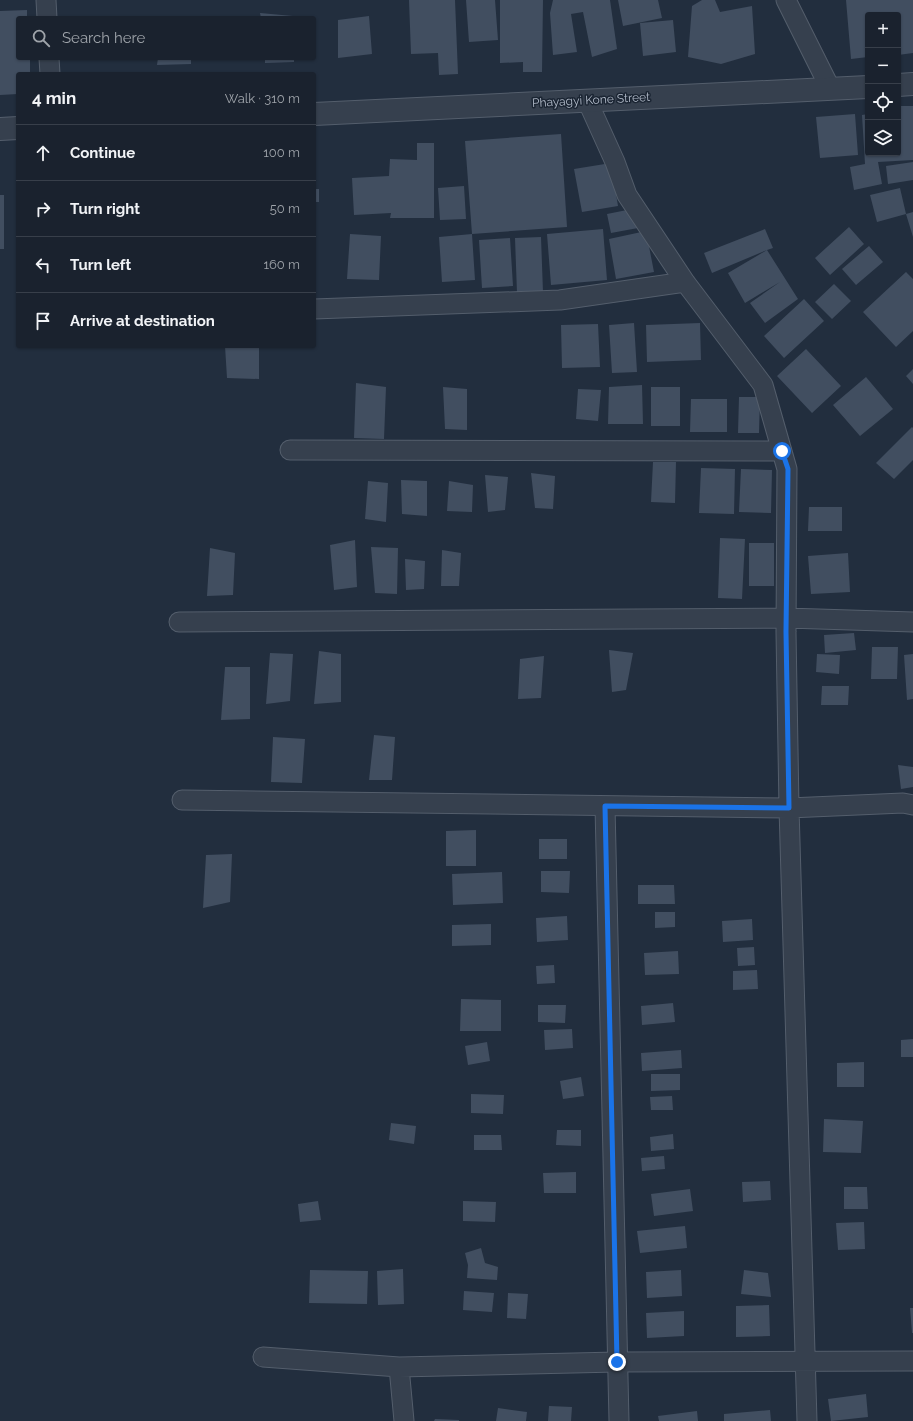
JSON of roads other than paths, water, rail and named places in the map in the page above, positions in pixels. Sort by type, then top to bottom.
[{"type":"street","points":[[46,0],[47,16]]},
{"type":"street","points":[[786,0],[830,88]]},
{"type":"street","points":[[49,60],[50,72]]},
{"type":"street","points":[[901,85],[913,84]]},
{"type":"street","name":"Phayagyi Kone Street","points":[[316,114],[865,87]]},
{"type":"street","points":[[587,100],[615,162],[627,195],[685,282],[763,385],[788,469],[787,618],[789,808],[807,1421]]},
{"type":"street","points":[[0,128],[16,128]]},
{"type":"street","points":[[316,309],[560,300],[685,282]]},
{"type":"street","points":[[290,450],[782,451]]},
{"type":"street","points":[[179,622],[787,618],[913,622]]},
{"type":"street","points":[[182,800],[789,808],[903,804],[913,805]]},
{"type":"street","points":[[605,806],[619,1421]]},
{"type":"street","points":[[263,1357],[399,1367],[617,1362],[806,1360],[913,1361]]},
{"type":"street","points":[[399,1367],[404,1421]]}]
